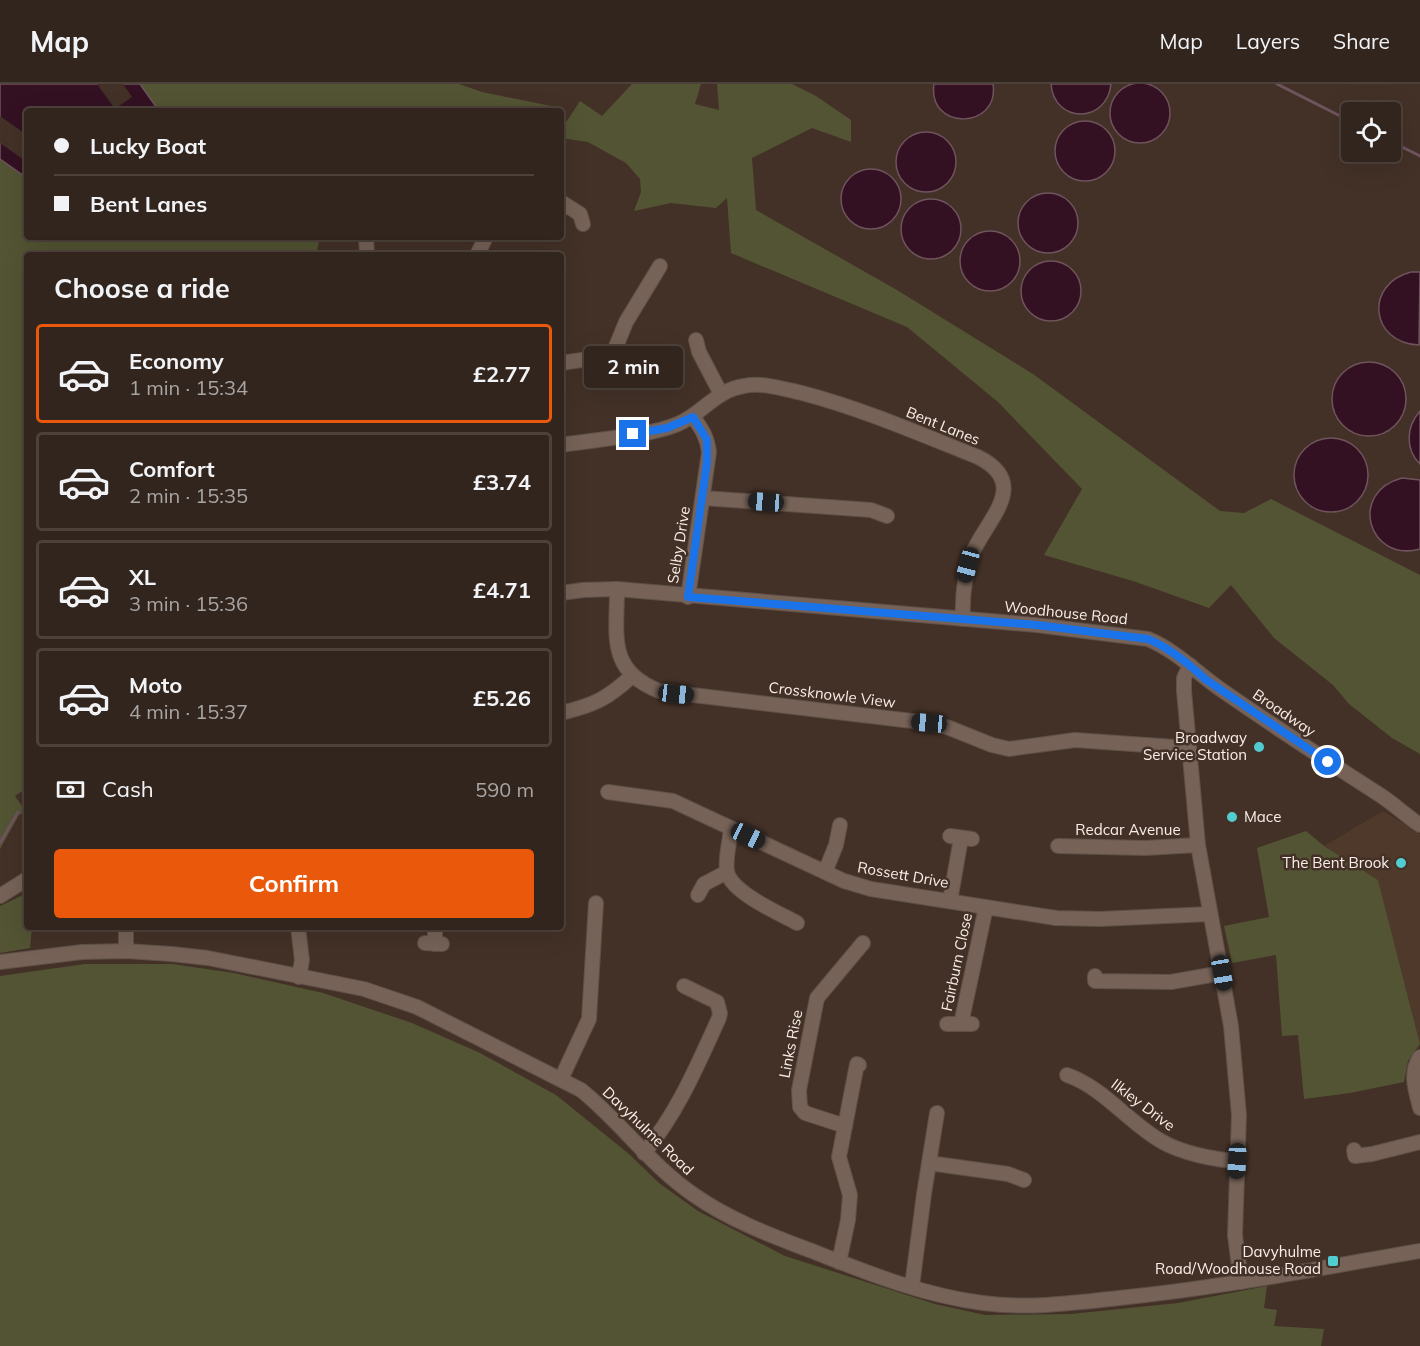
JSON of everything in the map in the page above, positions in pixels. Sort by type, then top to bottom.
[{"type":"street","points":[[564,204],[575,210],[583,224]]},
{"type":"street","points":[[564,363],[613,354],[626,322],[660,266]]},
{"type":"street","points":[[696,340],[699,352],[721,394]]},
{"type":"street","name":"Bent Lanes","points":[[564,445],[667,428],[693,417],[721,394],[733,388],[754,385],[768,386],[830,401],[978,457],[998,470],[1003,483],[1002,501],[998,513],[968,565],[962,595],[963,619]]},
{"type":"street","name":"Selby Drive","points":[[688,597],[709,452],[703,430],[693,417]]},
{"type":"street","name":"Selby Drive","points":[[703,498],[871,510],[887,516]]},
{"type":"street","points":[[564,712],[597,703],[617,690],[632,676],[622,663],[618,648],[617,589]]},
{"type":"street","name":"Woodhouse Road","points":[[564,593],[617,589],[688,597],[1037,625],[1148,639],[1159,643],[1190,665]]},
{"type":"street","points":[[1190,665],[1184,678],[1198,845],[1231,1026],[1238,1094],[1235,1235],[1241,1282]]},
{"type":"street","name":"Broadway","points":[[1190,665],[1205,679],[1382,797],[1420,825]]},
{"type":"street","name":"Crossknowle View","points":[[632,676],[648,687],[676,694],[929,723],[1009,749],[1076,740],[1189,748]]},
{"type":"street","name":"Rossett Drive","points":[[604,792],[673,801],[844,881],[871,889],[1056,918],[1210,915]]},
{"type":"street","points":[[825,872],[836,845],[840,825]]},
{"type":"street","points":[[731,828],[727,872],[729,878],[742,890],[797,923]]},
{"type":"street","points":[[950,901],[961,838]]},
{"type":"street","name":"Redcar Avenue","points":[[1058,846],[1145,849],[1198,845]]},
{"type":"street","points":[[698,895],[704,884],[727,872]]},
{"type":"street","points":[[0,896],[24,881]]},
{"type":"street","points":[[561,1079],[589,1019],[596,903]]},
{"type":"street","name":"Fairburn Close","points":[[960,1024],[986,907]]},
{"type":"street","points":[[126,930],[126,951]]},
{"type":"street","points":[[298,930],[302,960],[299,976]]},
{"type":"street","points":[[434,944],[435,930]]},
{"type":"street","name":"Davyhulme Road","points":[[0,963],[52,955],[126,951],[208,958],[364,989],[400,1000],[581,1090],[596,1101],[644,1153],[676,1182],[706,1202],[769,1234],[839,1262],[912,1286],[982,1303],[1031,1306],[1144,1296],[1420,1251]]},
{"type":"street","name":"Links Rise","points":[[845,1126],[805,1113],[800,1107],[798,1098],[817,998],[860,951]]},
{"type":"street","points":[[1095,975],[1095,981],[1171,982],[1222,973]]},
{"type":"street","points":[[644,1153],[681,1101],[719,1018],[717,1002],[684,986]]},
{"type":"street","points":[[1420,1058],[1414,1068],[1414,1076],[1420,1108]]},
{"type":"street","points":[[839,1262],[850,1195],[839,1157],[857,1064],[859,1065]]},
{"type":"street","name":"Ilkley Drive","points":[[1067,1075],[1091,1086],[1159,1140],[1218,1159],[1237,1161]]},
{"type":"street","points":[[912,1286],[937,1113]]},
{"type":"street","points":[[1354,1150],[1354,1156],[1372,1154],[1420,1142]]},
{"type":"street","points":[[929,1163],[1008,1174],[1024,1180]]},
{"type":"shaded area","points":[[1140,83],[1157,88],[1165,96],[1170,113],[1165,130],[1157,138],[1140,143],[1123,138],[1115,130],[1110,113],[1115,96],[1123,88]]},
{"type":"shaded area","points":[[0,84],[140,84],[157,108],[24,108],[24,176],[0,159]]},
{"type":"shaded area","points":[[934,84],[993,84],[992,99],[986,110],[976,117],[964,119],[951,117],[941,110],[935,99]]},
{"type":"shaded area","points":[[1051,84],[1111,84],[1107,97],[1100,106],[1091,112],[1081,114],[1070,112],[1061,106],[1054,97]]},
{"type":"shaded area","points":[[1085,121],[1102,126],[1110,134],[1115,151],[1110,168],[1102,176],[1085,181],[1068,176],[1060,168],[1055,151],[1060,134],[1068,126]]},
{"type":"shaded area","points":[[926,132],[943,137],[951,145],[956,162],[951,179],[943,187],[926,192],[909,187],[901,179],[896,162],[901,145],[909,137]]},
{"type":"shaded area","points":[[871,169],[888,174],[896,182],[901,199],[896,216],[888,224],[871,229],[854,224],[846,216],[841,199],[846,182],[854,174]]},
{"type":"shaded area","points":[[1048,193],[1065,198],[1073,206],[1078,223],[1073,240],[1065,248],[1048,253],[1031,248],[1023,240],[1018,223],[1023,206],[1031,198]]},
{"type":"shaded area","points":[[931,199],[948,204],[956,212],[961,229],[956,246],[948,254],[931,259],[914,254],[906,246],[901,229],[906,212],[914,204]]},
{"type":"shaded area","points":[[990,231],[1007,236],[1015,244],[1020,261],[1015,278],[1007,286],[990,291],[973,286],[965,278],[960,261],[965,244],[973,236]]},
{"type":"shaded area","points":[[1051,261],[1068,266],[1076,274],[1081,291],[1076,308],[1068,316],[1051,321],[1034,316],[1026,308],[1021,291],[1026,274],[1034,266]]},
{"type":"shaded area","points":[[1411,272],[1420,272],[1419,345],[1403,342],[1390,334],[1379,312],[1380,300],[1386,288],[1396,278]]},
{"type":"shaded area","points":[[1369,362],[1383,365],[1395,373],[1403,385],[1406,399],[1403,413],[1395,425],[1383,433],[1369,436],[1355,433],[1343,425],[1335,413],[1332,399],[1335,385],[1343,373],[1355,365]]},
{"type":"shaded area","points":[[1420,411],[1420,464],[1412,452],[1409,438],[1412,424]]},
{"type":"shaded area","points":[[1331,438],[1345,441],[1357,449],[1365,461],[1368,475],[1365,489],[1357,501],[1345,509],[1331,512],[1317,509],[1305,501],[1297,489],[1294,475],[1297,461],[1305,449],[1317,441]]},
{"type":"shaded area","points":[[1402,478],[1420,480],[1420,549],[1402,551],[1388,546],[1377,536],[1371,524],[1370,510],[1375,497],[1385,486]]},
{"type":"shaded area","points":[[1383,811],[1420,834],[1420,1044],[1378,880],[1324,846]]},
{"type":"green space","points":[[140,84],[459,84],[482,92],[561,108],[157,108]]},
{"type":"green space","points":[[632,84],[701,84],[695,104],[719,110],[717,84],[792,84],[816,96],[851,120],[851,142],[812,128],[752,158],[756,210],[897,290],[1033,374],[1220,511],[1244,513],[1271,499],[1420,575],[1420,754],[1392,738],[1349,704],[1333,685],[1274,638],[1231,585],[1209,608],[1136,582],[1044,555],[1082,489],[998,402],[907,327],[731,253],[727,198],[716,208],[671,203],[634,211],[641,192],[640,179],[626,163],[588,142],[564,138],[564,125],[580,101],[602,116]]},
{"type":"green space","points":[[0,159],[24,176],[24,240],[319,240],[317,252],[24,252],[24,790],[15,796],[24,813],[19,815],[0,849]]},
{"type":"green space","points":[[1306,831],[1324,846],[1378,880],[1420,1044],[1408,1061],[1404,1082],[1304,1099],[1298,1035],[1282,1036],[1276,955],[1232,963],[1224,926],[1269,917],[1257,848]]},
{"type":"green space","points":[[24,894],[24,930],[32,930],[30,948],[0,953],[0,906]]},
{"type":"green space","points":[[85,964],[172,964],[234,973],[323,993],[412,1023],[480,1053],[556,1095],[629,1154],[659,1183],[698,1211],[785,1256],[935,1304],[985,1315],[1071,1314],[1178,1303],[1267,1286],[1264,1308],[1277,1310],[1274,1326],[1324,1329],[1321,1346],[0,1346],[0,976]]},
{"type":"pier","points":[[97,84],[123,84],[132,97],[114,108]]},
{"type":"pier","points":[[0,116],[24,133],[24,160],[0,143]]},
{"type":"waterway","points":[[1277,84],[1341,116]]},
{"type":"waterway","points":[[1401,146],[1420,156]]},
{"type":"waterway","points":[[0,843],[18,812]]},
{"type":"place","name":"Broadway Service Station","points":[[1259,747]]},
{"type":"place","name":"Mace","points":[[1232,817]]},
{"type":"place","name":"The Bent Brook","points":[[1401,863]]},
{"type":"place","name":"Davyhulme Road/Woodhouse Road","points":[[1333,1261]]},
{"type":"route","points":[[633,434],[667,428],[693,417],[707,440],[709,452],[688,597],[1037,625],[1148,639],[1159,643],[1205,679],[1328,762]]}]
